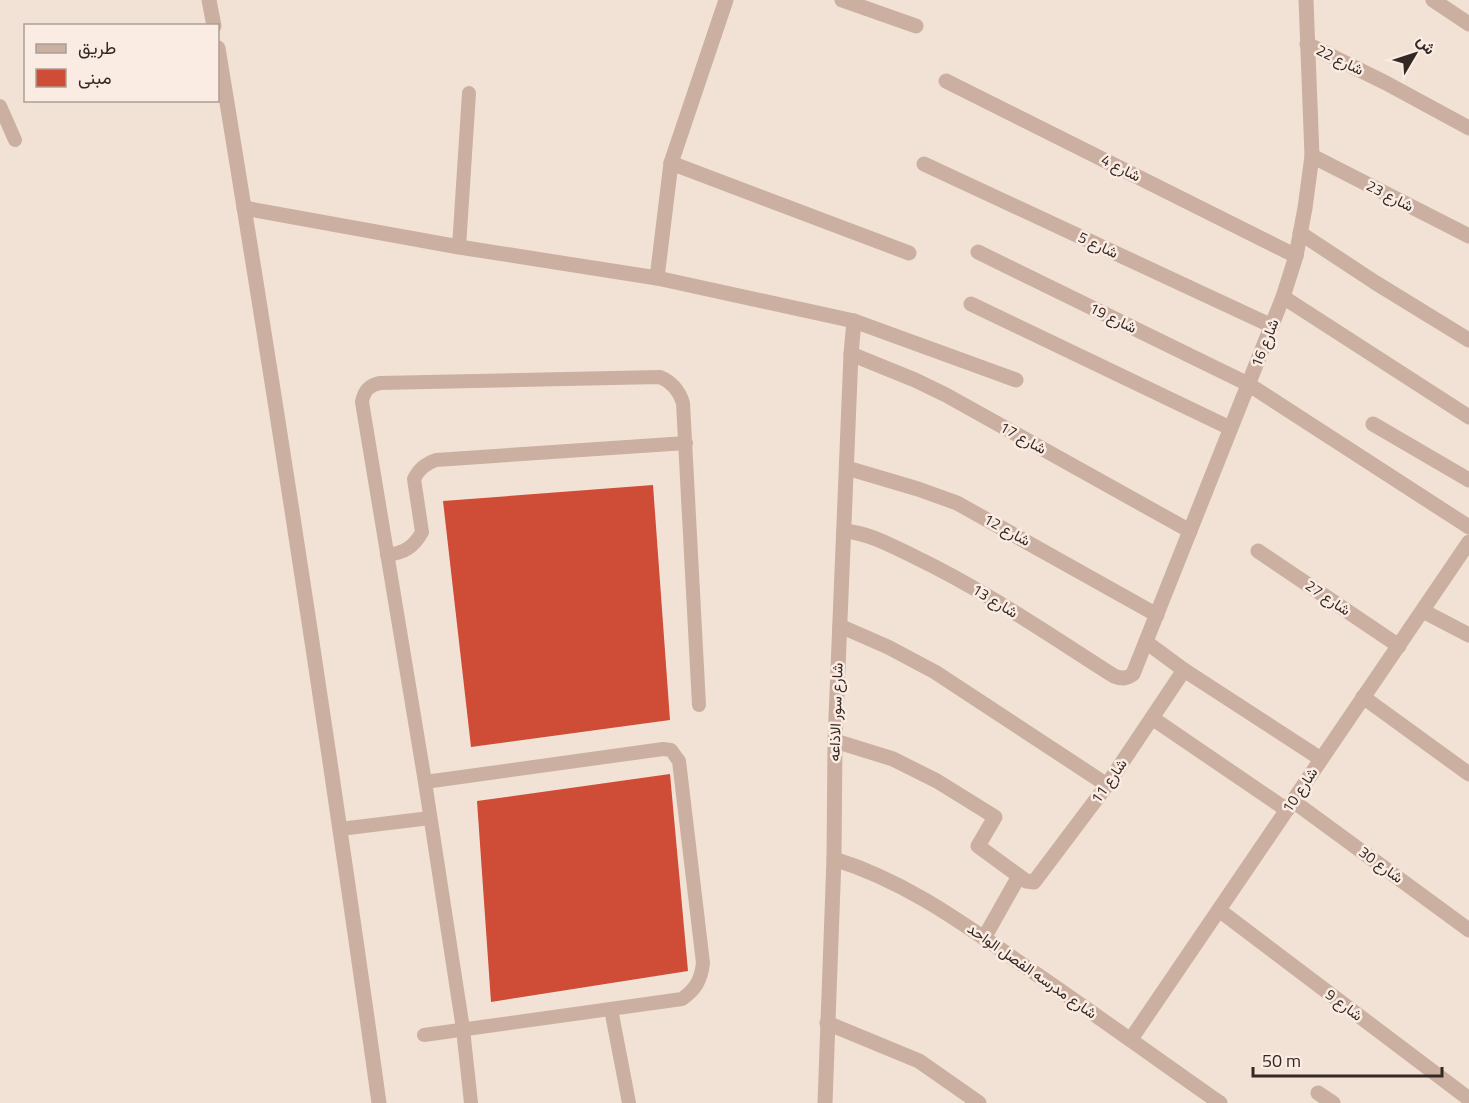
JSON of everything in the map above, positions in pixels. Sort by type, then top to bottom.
[{"type":"street","points":[[209,0],[214,24]]},
{"type":"street","points":[[657,278],[671,163],[726,0]]},
{"type":"street","points":[[842,0],[916,26]]},
{"type":"street","name":"شارع 16","points":[[1135,667],[1272,326],[1296,256],[1312,156],[1306,0]]},
{"type":"street","points":[[1433,0],[1469,24]]},
{"type":"street","name":"شارع 22","points":[[1306,44],[1386,83],[1469,128]]},
{"type":"street","points":[[219,54],[340,829],[379,1103]]},
{"type":"street","name":"شارع 4","points":[[946,81],[1296,256]]},
{"type":"street","name":"شارع 23","points":[[1312,156],[1469,236]]},
{"type":"street","points":[[671,163],[909,252]]},
{"type":"street","name":"شارع 5","points":[[924,164],[1272,326]]},
{"type":"street","points":[[244,208],[459,247],[657,278],[854,321],[1016,380]]},
{"type":"street","points":[[1300,233],[1469,340]]},
{"type":"street","name":"شارع 19","points":[[978,252],[1248,384],[1469,527]]},
{"type":"street","points":[[1283,297],[1469,417]]},
{"type":"street","points":[[971,304],[1230,428]]},
{"type":"street","name":"شارع سور الاذاعه","points":[[825,1103],[834,859],[834,741],[854,321]]},
{"type":"street","name":"شارع 17","points":[[851,354],[946,395],[1190,531]]},
{"type":"street","points":[[1373,424],[1469,480]]},
{"type":"street","name":"شارع 12","points":[[847,468],[957,503],[1157,615]]},
{"type":"street","name":"شارع 13","points":[[844,531],[873,537],[955,577],[1114,676],[1121,679],[1127,678],[1133,674],[1135,667]]},
{"type":"street","name":"شارع 10","points":[[1131,1039],[1469,542]]},
{"type":"street","name":"شارع 27","points":[[1258,551],[1399,646]]},
{"type":"street","points":[[1423,611],[1469,635]]},
{"type":"street","points":[[840,626],[888,647],[935,672],[1107,785]]},
{"type":"street","points":[[1146,642],[1184,670],[1321,759]]},
{"type":"street","name":"شارع 11","points":[[1022,878],[1034,882],[1038,879],[1107,785],[1184,670]]},
{"type":"street","points":[[1363,697],[1469,774]]},
{"type":"street","name":"شارع 30","points":[[1152,718],[1290,805],[1469,930]]},
{"type":"street","points":[[834,741],[893,759],[938,782],[994,817],[978,846],[1022,878],[984,938]]},
{"type":"street","name":"شارع مدرسه الفصل الواحد","points":[[834,859],[868,870],[907,889],[984,938],[1220,1103]]},
{"type":"street","name":"شارع 9","points":[[1219,910],[1469,1100]]},
{"type":"street","points":[[827,1023],[919,1061],[979,1103]]},
{"type":"street","points":[[1318,1093],[1333,1103]]},
{"type":"lane","points":[[459,247],[469,93]]},
{"type":"lane","points":[[0,106],[15,140]]},
{"type":"lane","points":[[471,1103],[463,1029],[425,782],[362,402],[366,390],[375,384],[660,377],[672,384],[683,403],[699,705]]},
{"type":"lane","points":[[387,555],[396,554],[412,546],[422,532],[414,479],[422,467],[436,460],[686,443]]},
{"type":"lane","points":[[424,1035],[682,999],[698,984],[703,963],[679,761],[670,750],[663,749],[425,782]]},
{"type":"lane","points":[[340,829],[430,818]]},
{"type":"lane","points":[[611,1009],[629,1103]]},
{"type":"building","points":[[653,485],[670,720],[471,747],[443,501]]},
{"type":"building","points":[[670,774],[688,971],[491,1002],[477,801]]}]
